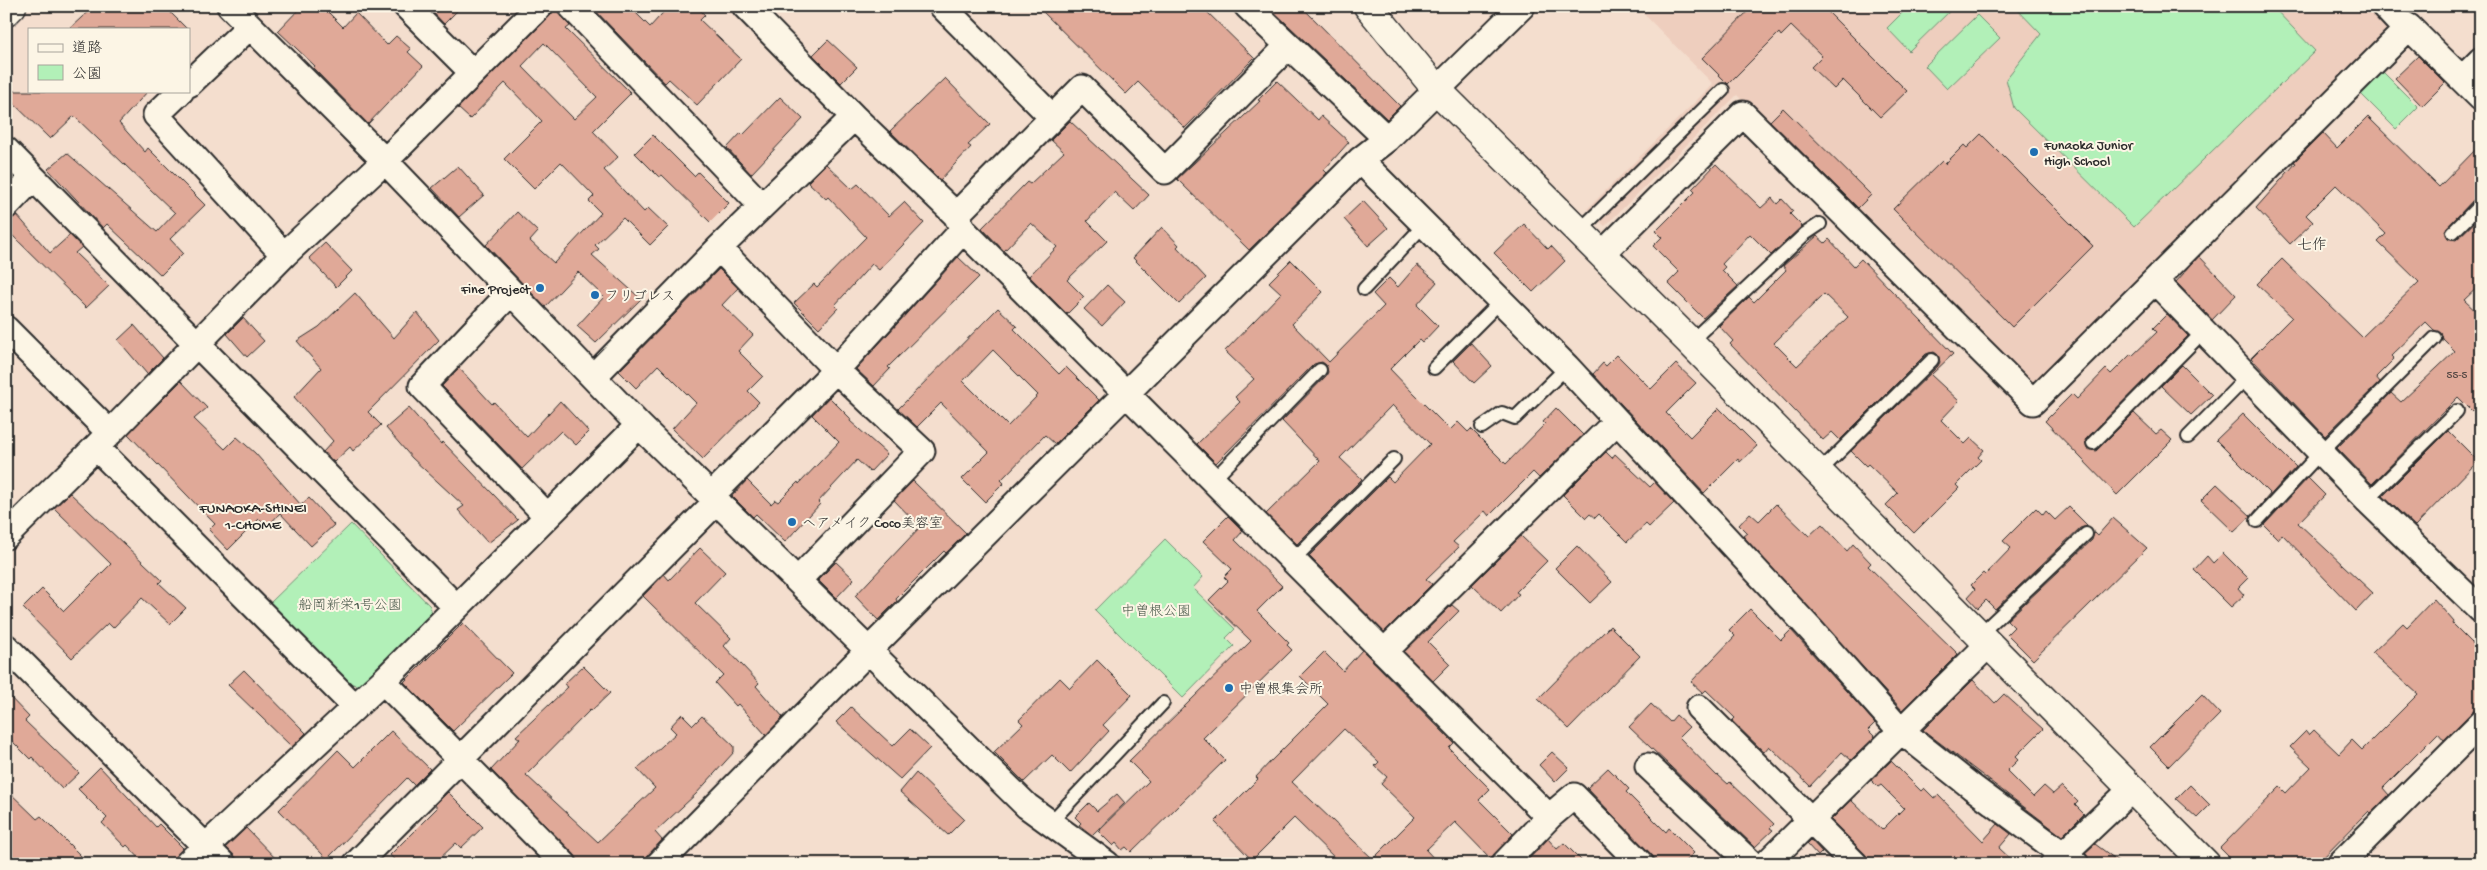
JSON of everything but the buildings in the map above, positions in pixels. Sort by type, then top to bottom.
[{"type":"street","points":[[6,12],[12,6]]},
{"type":"street","points":[[230,6],[385,161],[639,425],[1026,806],[1107,864]]},
{"type":"street","points":[[406,6],[472,72]]},
{"type":"street","points":[[11,522],[103,440],[284,255],[385,161],[540,6]]},
{"type":"street","points":[[571,6],[762,206]]},
{"type":"street","points":[[1247,6],[1387,139]]},
{"type":"street","points":[[1368,6],[1437,90],[1690,342],[2206,864]]},
{"type":"street","points":[[659,864],[869,650],[1360,160],[1387,139],[1522,6]]},
{"type":"street","points":[[2384,6],[2398,21],[2409,27],[2481,98]]},
{"type":"street","points":[[945,7],[1052,117]]},
{"type":"street","points":[[755,10],[854,117],[1549,817]]},
{"type":"street","points":[[190,83],[250,26]]},
{"type":"street","points":[[1602,254],[1743,114],[2033,402],[2409,27]]},
{"type":"street","points":[[356,864],[461,760],[836,370],[959,223],[1052,117],[1082,88],[1165,171],[1287,46]]},
{"type":"street","points":[[2462,79],[2481,60]]},
{"type":"street","points":[[180,92],[156,115],[284,255]]},
{"type":"street","points":[[593,378],[719,248],[854,117]]},
{"type":"street","points":[[6,150],[456,607]]},
{"type":"street","points":[[1360,160],[1567,367],[1792,609],[1900,730],[2064,860],[2132,789]]},
{"type":"street","points":[[6,206],[33,178]]},
{"type":"street","points":[[719,248],[836,370],[922,451],[798,580]]},
{"type":"street","points":[[2155,280],[2367,500],[2481,610]]},
{"type":"street","points":[[511,292],[422,386],[547,516]]},
{"type":"street","points":[[6,329],[103,440],[355,707]]},
{"type":"street","points":[[1384,652],[1617,421]]},
{"type":"street","points":[[187,864],[383,681],[639,425]]},
{"type":"street","points":[[1766,864],[1900,730],[1984,639]]},
{"type":"street","points":[[6,647],[224,864]]},
{"type":"street","points":[[383,681],[564,864]]},
{"type":"street","points":[[1699,708],[1855,864]]},
{"type":"street","points":[[2340,864],[2481,723]]},
{"type":"street","points":[[1648,766],[1752,864]]},
{"type":"street","points":[[1504,864],[1549,817],[1574,796],[1641,864]]},
{"type":"lane","points":[[1579,231],[1723,90]]},
{"type":"lane","points":[[2453,232],[2481,204]]},
{"type":"lane","points":[[1690,342],[1805,234],[1820,224]]},
{"type":"lane","points":[[1364,289],[1424,225]]},
{"type":"lane","points":[[1434,368],[1501,300]]},
{"type":"lane","points":[[2093,443],[2204,331]]},
{"type":"lane","points":[[2256,522],[2321,452],[2435,338]]},
{"type":"lane","points":[[1819,472],[1932,360]]},
{"type":"lane","points":[[1482,427],[1502,413],[1515,418],[1567,367]]},
{"type":"lane","points":[[1214,479],[1320,370]]},
{"type":"lane","points":[[2188,437],[2248,376]]},
{"type":"lane","points":[[2367,500],[2457,410]]},
{"type":"lane","points":[[1294,560],[1394,459]]},
{"type":"lane","points":[[1984,639],[2086,534]]},
{"type":"lane","points":[[1049,824],[1163,703]]},
{"type":"shaded area","name":"Funaoka Junior High School","points":[[1636,6],[2370,6],[2396,32],[2032,393],[1737,95],[1605,226],[1587,209],[1713,84]]},
{"type":"green space","points":[[1909,6],[1955,6],[1909,51],[1887,28]]},
{"type":"green space","points":[[2014,6],[2272,6],[2315,51],[2134,227],[2014,108],[2006,79],[2041,34]]},
{"type":"green space","points":[[1977,15],[2000,38],[1947,89],[1925,66]]},
{"type":"green space","points":[[2380,69],[2418,107],[2396,129],[2358,91]]},
{"type":"green space","name":"船岡新栄1号公園","points":[[351,524],[430,606],[433,617],[362,686],[347,683],[270,603]]},
{"type":"green space","name":"中曽根公園","points":[[1165,539],[1203,577],[1193,588],[1235,629],[1226,638],[1234,646],[1183,698],[1095,610]]},
{"type":"place","name":"Funaoka Junior High School","points":[[2034,152]]},
{"type":"place","name":"Fine Project","points":[[540,288]]},
{"type":"place","name":"フリゴレス","points":[[595,295]]},
{"type":"place","name":"ヘアメイク Coco美容室","points":[[792,522]]},
{"type":"place","name":"中曽根集会所","points":[[1229,688]]},
{"type":"district","name":"七作","points":[[2312,244]]},
{"type":"district","name":"FUNAOKA-SHINEI 1-CHOME","points":[[253,516]]}]
